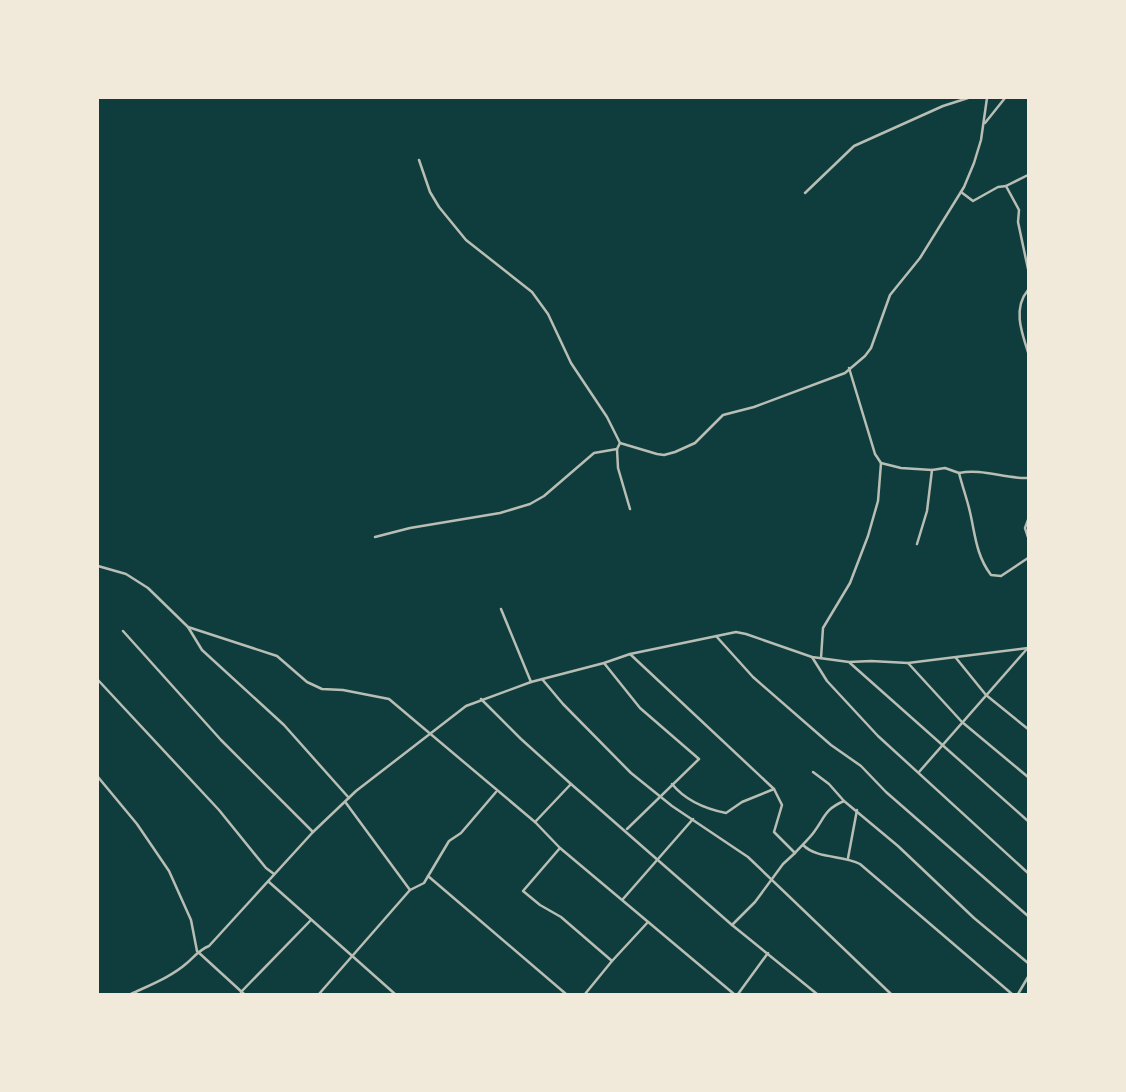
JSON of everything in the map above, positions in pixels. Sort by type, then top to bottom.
[{"type":"street","points":[[805,193],[854,146],[943,106],[968,98]]},
{"type":"street","points":[[419,160],[435,200],[466,240],[525,286],[548,314],[571,363],[607,417],[620,443],[664,455],[695,443],[723,415],[754,407],[845,373],[848,368],[857,364],[871,348],[890,295],[920,258],[961,192],[974,163],[984,124],[987,98]]},
{"type":"street","points":[[984,124],[1005,98]]},
{"type":"street","points":[[961,192],[973,201],[998,187],[1006,186],[1028,175]]},
{"type":"street","points":[[1006,186],[1019,210],[1018,222],[1028,269]]},
{"type":"street","points":[[1028,290],[1020,303],[1019,314],[1028,352]]},
{"type":"street","points":[[821,658],[823,628],[850,583],[868,536],[878,501],[881,463],[875,454],[848,368]]},
{"type":"street","points":[[620,443],[617,449],[618,468],[630,509]]},
{"type":"street","points":[[375,537],[410,528],[500,513],[530,504],[544,496],[594,453],[617,449]]},
{"type":"street","points":[[881,463],[901,468],[932,470],[945,468],[959,473],[985,471],[1011,479],[1028,478]]},
{"type":"street","points":[[917,544],[927,511],[932,470]]},
{"type":"street","points":[[959,473],[970,509],[974,538],[985,568],[991,575],[1001,576],[1028,558]]},
{"type":"street","points":[[1028,520],[1025,528],[1028,537]]},
{"type":"street","points":[[98,566],[126,574],[148,588],[188,627],[202,650],[284,725],[349,798]]},
{"type":"street","points":[[501,609],[531,682]]},
{"type":"street","points":[[188,627],[277,656],[307,682],[322,689],[343,690],[389,699],[496,792],[535,822],[560,848],[734,994]]},
{"type":"street","points":[[124,631],[221,740],[313,832]]},
{"type":"street","points":[[131,994],[169,975],[188,962],[197,951],[209,946],[313,832],[349,798],[394,760],[466,706],[481,699],[531,682],[604,663],[630,654],[736,632],[812,657],[849,662],[908,663],[1028,648]]},
{"type":"street","points":[[716,636],[753,677],[831,745],[861,766],[886,792],[1028,916]]},
{"type":"street","points":[[919,772],[1028,648]]},
{"type":"street","points":[[630,654],[774,789],[782,805],[774,832],[795,853]]},
{"type":"street","points":[[812,657],[827,681],[845,703],[878,736],[1028,873]]},
{"type":"street","points":[[956,658],[986,695],[1028,729]]},
{"type":"street","points":[[849,662],[942,747],[1028,821]]},
{"type":"street","points":[[604,663],[640,708],[699,759],[627,830]]},
{"type":"street","points":[[908,663],[962,722],[1028,777]]},
{"type":"street","points":[[542,679],[607,751],[660,797],[748,857],[891,994]]},
{"type":"street","points":[[98,680],[219,810],[266,868],[274,874]]},
{"type":"street","points":[[481,699],[521,739],[571,784],[627,830],[732,925],[817,994]]},
{"type":"street","points":[[813,772],[829,784],[844,801],[857,810],[974,918],[1028,963]]},
{"type":"street","points":[[98,777],[137,824],[169,871],[191,920],[197,951],[242,993],[311,920]]},
{"type":"street","points":[[535,822],[571,784]]},
{"type":"street","points":[[672,784],[679,792],[694,802],[726,812],[742,802],[774,789]]},
{"type":"street","points":[[319,994],[410,890],[424,883],[449,841],[461,832],[496,792]]},
{"type":"street","points":[[732,925],[755,902],[770,880],[816,830],[823,816],[830,808],[844,801]]},
{"type":"street","points":[[345,803],[410,890]]},
{"type":"street","points":[[848,858],[857,810]]},
{"type":"street","points":[[623,899],[693,819]]},
{"type":"street","points":[[803,845],[818,854],[848,858],[873,874],[1012,994]]},
{"type":"street","points":[[560,848],[524,892],[540,905],[561,917],[612,961]]},
{"type":"street","points":[[428,876],[566,994]]},
{"type":"street","points":[[269,882],[394,994]]},
{"type":"street","points":[[585,994],[648,922]]},
{"type":"street","points":[[738,994],[768,953]]},
{"type":"street","points":[[1018,994],[1028,977]]}]
